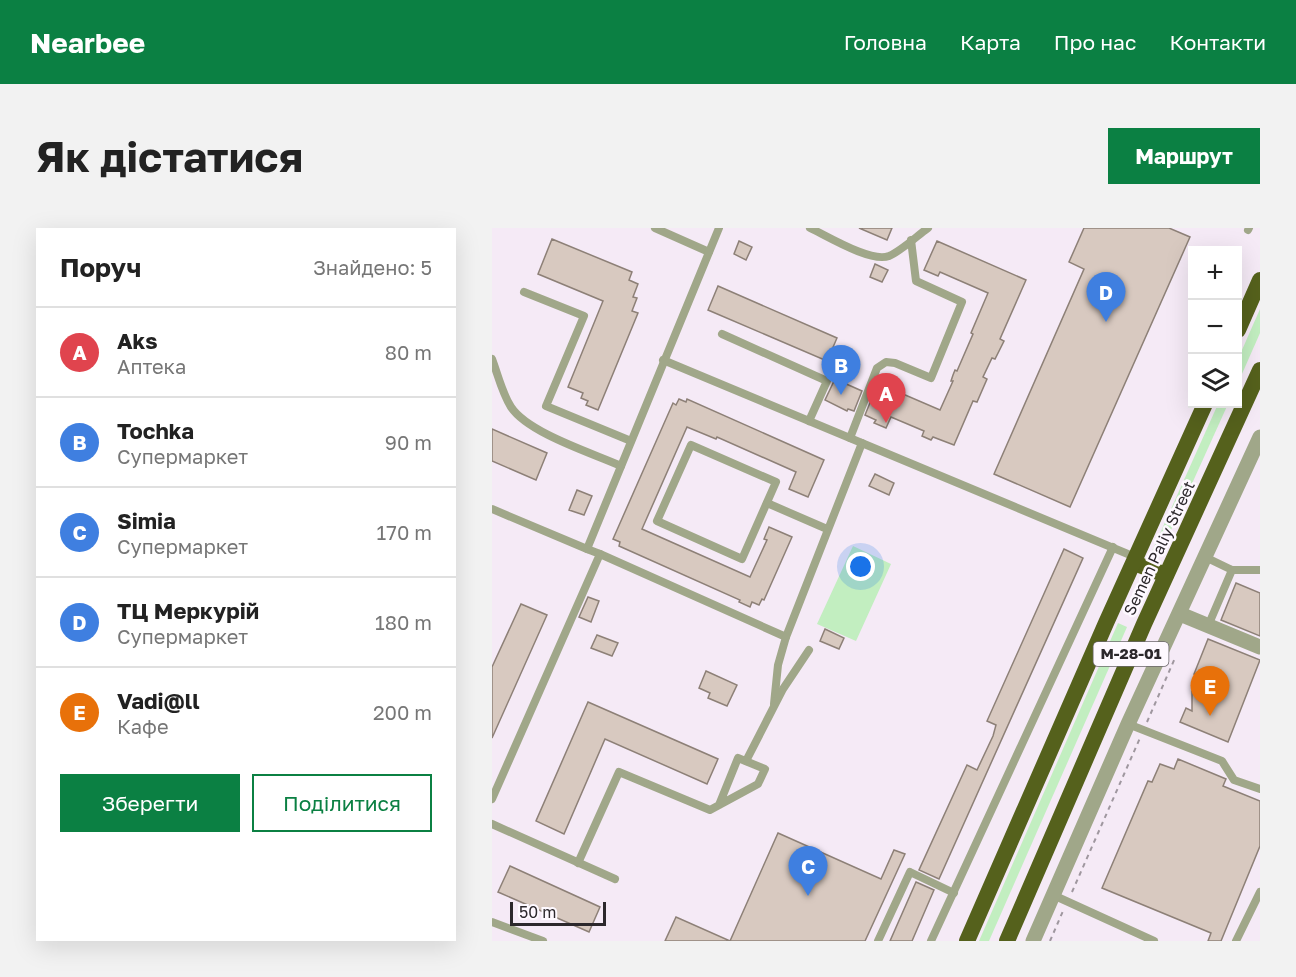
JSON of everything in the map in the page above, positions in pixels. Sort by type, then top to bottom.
[{"type":"highway","points":[[1242,321],[1260,280]]},
{"type":"highway","name":"Semen Paliy Street","points":[[1007,941],[1166,575],[1260,370]]},
{"type":"highway","name":"Semen Paliy Street","points":[[967,941],[1203,408]]},
{"type":"highway","points":[[1135,560],[1166,575]]},
{"type":"street","points":[[1032,941],[1060,898],[1128,724],[1260,437]]},
{"type":"street","points":[[1180,614],[1260,647]]},
{"type":"lane","points":[[655,228],[709,252]]},
{"type":"lane","points":[[587,549],[719,228]]},
{"type":"lane","points":[[810,228],[876,257],[890,255],[928,228]]},
{"type":"lane","points":[[850,438],[877,368],[886,362],[895,363],[931,378],[962,302],[916,281],[911,240]]},
{"type":"lane","points":[[524,292],[584,316],[546,406],[631,441]]},
{"type":"lane","points":[[722,334],[827,381],[809,421]]},
{"type":"lane","points":[[492,359],[506,398],[525,422],[621,466]]},
{"type":"lane","points":[[663,360],[1113,547],[1135,560]]},
{"type":"lane","points":[[774,707],[778,665],[786,638],[862,443]]},
{"type":"lane","points":[[692,445],[776,482],[767,503],[742,559],[657,521],[692,445]]},
{"type":"lane","points":[[767,503],[827,529]]},
{"type":"lane","points":[[492,509],[600,554],[786,638]]},
{"type":"lane","points":[[931,941],[1113,547]]},
{"type":"lane","points":[[492,799],[600,554]]},
{"type":"lane","points":[[1205,557],[1232,570],[1260,570]]},
{"type":"lane","points":[[1208,627],[1232,570]]},
{"type":"lane","points":[[746,761],[796,666],[809,650]]},
{"type":"lane","points":[[1128,724],[1222,761],[1234,780],[1260,789]]},
{"type":"lane","points":[[578,863],[619,772],[710,810],[758,784],[765,769],[738,758],[719,805]]},
{"type":"lane","points":[[492,824],[615,879]]},
{"type":"lane","points":[[878,941],[910,872],[954,893]]},
{"type":"lane","points":[[1236,941],[1260,892]]},
{"type":"lane","points":[[1060,898],[1154,941]]},
{"type":"lane","points":[[492,922],[543,941]]},
{"type":"path","points":[[1050,941],[1060,898],[1143,730],[1179,650]]},
{"type":"green space","points":[[1260,309],[1260,333],[1242,374],[1242,350]]},
{"type":"green space","points":[[1216,408],[1226,408],[1157,561],[1149,558]]},
{"type":"green space","points":[[853,546],[891,564],[856,641],[817,624]]},
{"type":"green space","points":[[1118,623],[1127,627],[989,941],[979,941]]},
{"type":"building","points":[[859,228],[892,228],[887,240]]},
{"type":"building","points":[[1084,228],[1169,228],[1190,237],[1070,507],[994,474],[1084,269],[1069,262]]},
{"type":"building","points":[[552,239],[632,272],[629,280],[638,284],[633,297],[637,298],[632,311],[638,313],[598,410],[586,405],[588,401],[581,398],[583,393],[568,387],[603,301],[538,274]]},
{"type":"building","points":[[739,241],[752,247],[746,260],[734,254]]},
{"type":"building","points":[[937,241],[1026,280],[1000,339],[1004,341],[995,359],[992,358],[983,377],[987,379],[977,402],[973,401],[954,445],[933,437],[931,440],[922,436],[924,431],[891,417],[886,428],[874,423],[876,420],[865,415],[874,393],[893,398],[896,391],[940,410],[953,381],[951,381],[955,370],[957,371],[973,334],[971,333],[988,293],[940,272],[938,276],[924,270]]},
{"type":"building","points":[[875,264],[888,270],[882,282],[870,277]]},
{"type":"building","points":[[718,286],[837,338],[827,361],[708,310]]},
{"type":"building","points":[[835,379],[862,391],[854,411],[848,409],[847,411],[825,400]]},
{"type":"building","points":[[679,399],[686,402],[687,399],[824,460],[808,497],[789,489],[796,472],[717,437],[716,439],[687,427],[642,529],[750,577],[767,540],[764,539],[769,527],[792,537],[764,600],[762,599],[759,605],[752,602],[750,607],[739,602],[740,600],[619,546],[620,542],[613,539],[673,403],[676,405]]},
{"type":"building","points":[[492,429],[547,453],[536,480],[492,461]]},
{"type":"building","points":[[875,474],[894,483],[889,495],[869,486]]},
{"type":"building","points":[[577,490],[592,496],[584,515],[569,510]]},
{"type":"building","points":[[1064,549],[1083,558],[939,879],[919,870],[967,765],[977,770],[993,736],[996,725],[987,721]]},
{"type":"building","points":[[1236,583],[1260,593],[1260,636],[1221,620]]},
{"type":"building","points":[[588,597],[599,601],[591,622],[579,617]]},
{"type":"building","points":[[521,604],[547,615],[492,738],[492,667]]},
{"type":"building","points":[[825,629],[844,638],[839,649],[820,641]]},
{"type":"building","points":[[597,635],[618,643],[612,656],[591,648]]},
{"type":"building","points":[[1208,639],[1260,660],[1228,742],[1180,722],[1186,708],[1192,711],[1192,691],[1206,679],[1194,674]]},
{"type":"building","points":[[706,671],[737,685],[727,706],[708,698],[710,693],[699,688]]},
{"type":"building","points":[[588,702],[718,759],[707,784],[605,739],[564,834],[536,821]]},
{"type":"building","points":[[1178,759],[1226,779],[1223,786],[1260,801],[1260,846],[1221,941],[1208,941],[1211,933],[1102,888],[1148,781],[1152,782],[1160,764],[1174,769]]},
{"type":"building","points":[[778,833],[881,879],[894,850],[905,854],[865,941],[730,941]]},
{"type":"building","points":[[510,866],[600,907],[589,932],[498,892]]},
{"type":"building","points":[[916,882],[934,890],[912,941],[890,941]]},
{"type":"building","points":[[676,917],[730,941],[665,941]]},
{"type":"place","name":"ТЦ Меркурій","points":[[1106,322]]},
{"type":"place","name":"Tochka","points":[[841,395]]},
{"type":"place","name":"Aks","points":[[886,423]]},
{"type":"place","name":"Vadi@ll","points":[[1210,716]]},
{"type":"place","name":"Simia","points":[[808,896]]}]
